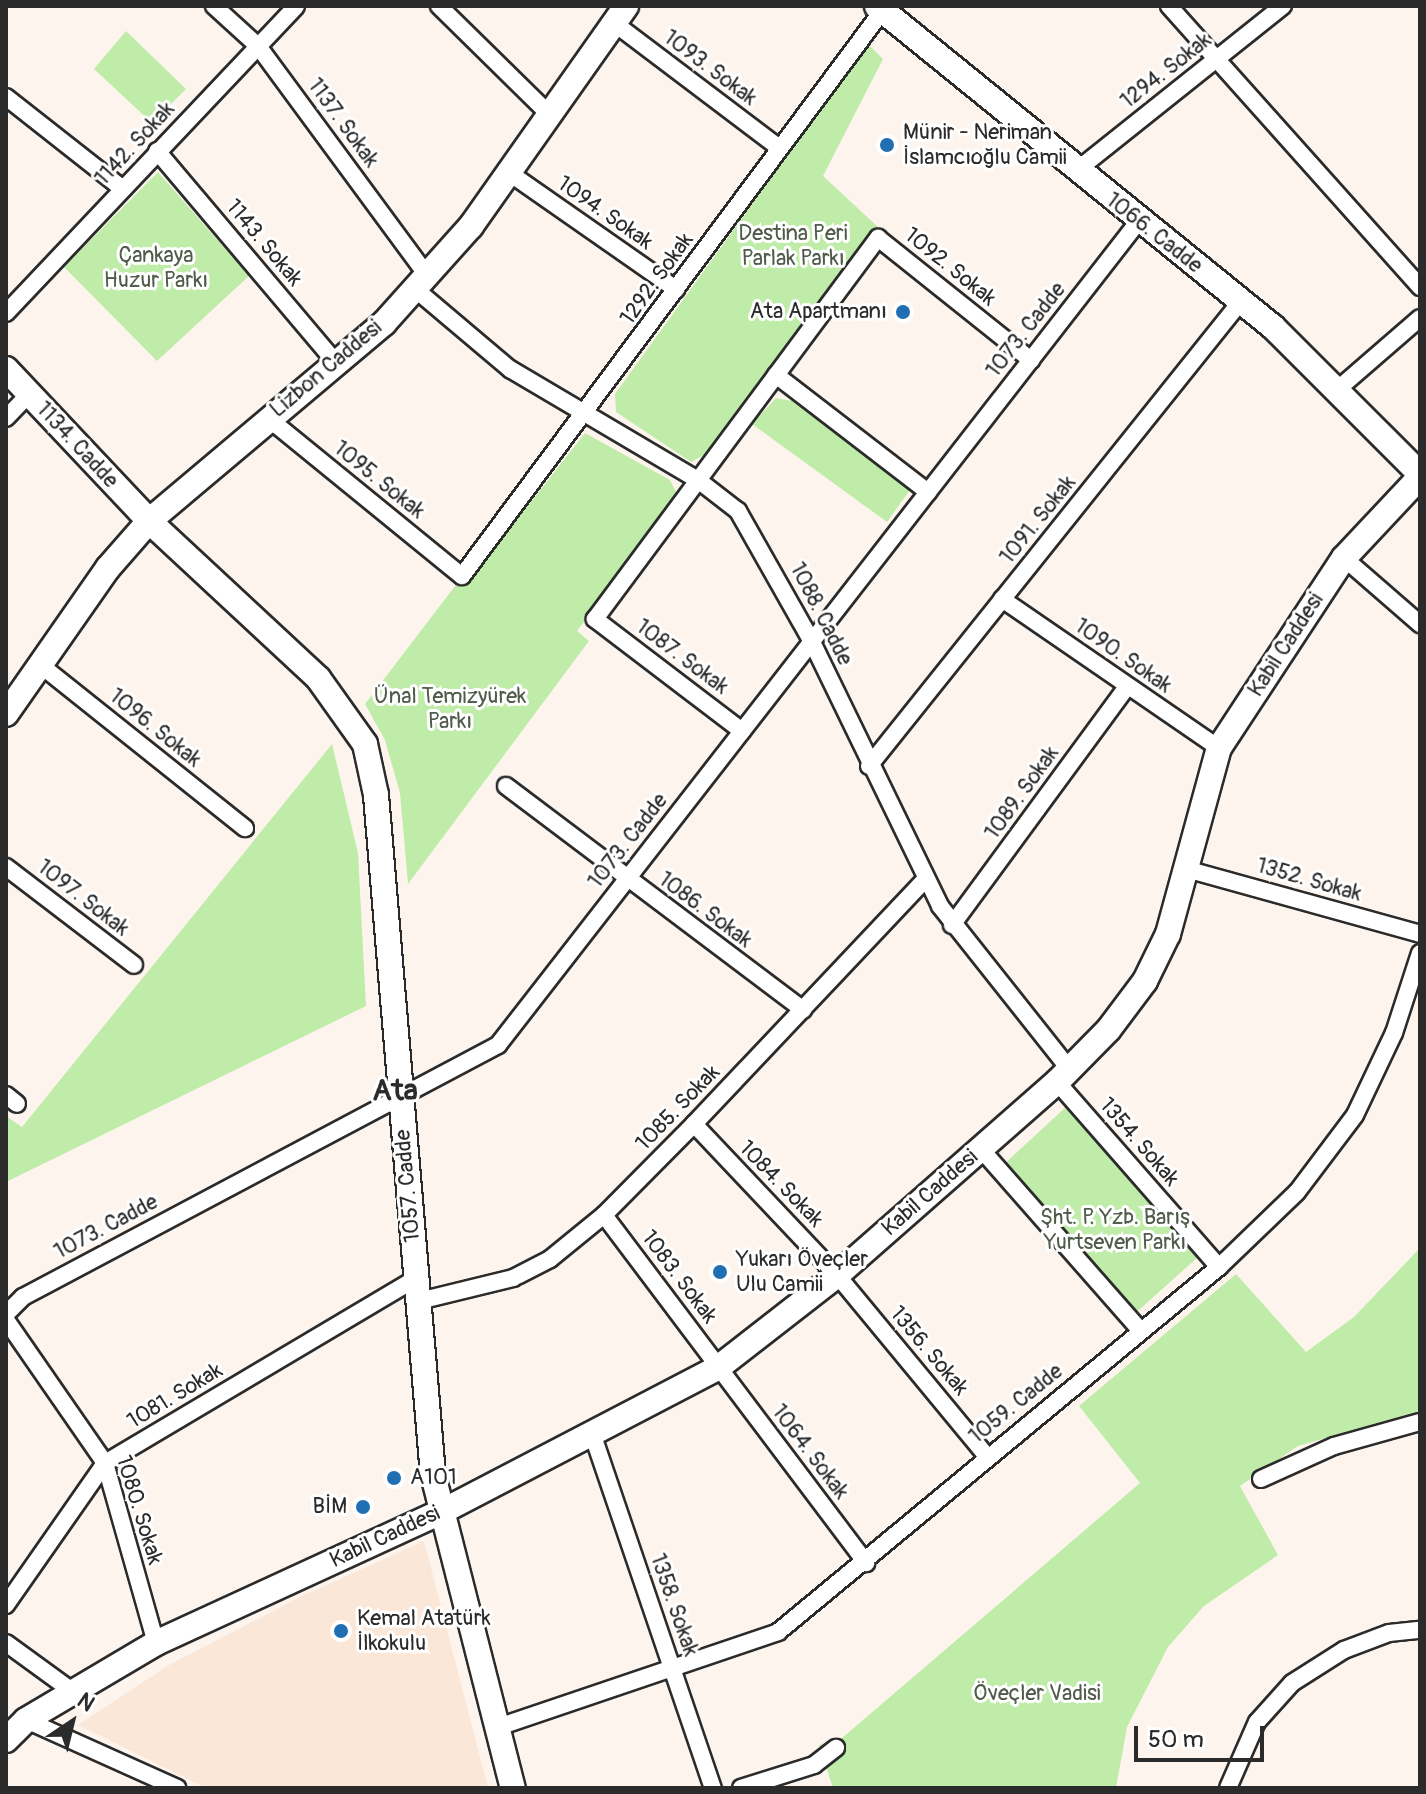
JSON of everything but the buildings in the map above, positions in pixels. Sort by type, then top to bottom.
[{"type":"main road","name":"1066. Cadde","points":[[882,8],[1138,222],[1241,301],[1338,389],[1420,476]]},
{"type":"main road","name":"Lizbon Caddesi","points":[[6,714],[38,663],[149,521],[336,363],[421,282],[508,172],[620,15]]},
{"type":"main road","name":"1134. Cadde","points":[[6,369],[149,521]]},
{"type":"main road","name":"Kabil Caddesi","points":[[6,1740],[26,1720],[156,1643],[441,1512],[593,1436],[719,1367],[837,1275],[1064,1076],[1145,981],[1168,934],[1219,748],[1344,558],[1420,476]]},
{"type":"main road","name":"1057. Cadde","points":[[149,521],[318,678],[365,744],[376,795],[429,1441],[441,1512],[513,1788]]},
{"type":"street","name":"1137. Sokak","points":[[214,6],[258,46],[421,282]]},
{"type":"street","name":"1142. Sokak","points":[[6,313],[296,6]]},
{"type":"street","points":[[439,6],[549,114]]},
{"type":"street","points":[[1169,6],[1420,287]]},
{"type":"street","name":"1294. Sokak","points":[[1076,171],[1283,6]]},
{"type":"street","name":"1292. Sokak","points":[[462,576],[585,414],[882,8]]},
{"type":"street","name":"1093. Sokak","points":[[620,15],[779,148]]},
{"type":"street","points":[[6,97],[123,189]]},
{"type":"street","name":"1143. Sokak","points":[[157,151],[336,363]]},
{"type":"street","name":"1094. Sokak","points":[[508,172],[676,289]]},
{"type":"street","name":"1073. Cadde","points":[[6,1314],[23,1297],[400,1094],[498,1045],[1138,222]]},
{"type":"street","name":"1092. Sokak","points":[[776,375],[878,238],[1031,360]]},
{"type":"street","name":"1088. Cadde","points":[[421,282],[510,369],[698,480],[738,511],[756,537],[812,642],[925,880],[952,925],[1064,1076]]},
{"type":"street","name":"1091. Sokak","points":[[869,766],[1241,301]]},
{"type":"street","points":[[1338,389],[1420,318]]},
{"type":"street","points":[[698,480],[776,375],[928,492]]},
{"type":"street","points":[[6,418],[29,394]]},
{"type":"street","name":"1095. Sokak","points":[[268,418],[462,576]]},
{"type":"street","name":"1087. Sokak","points":[[698,480],[595,619],[742,731]]},
{"type":"street","points":[[1344,558],[1420,624]]},
{"type":"street","name":"1090. Sokak","points":[[1002,599],[1219,748]]},
{"type":"street","name":"1096. Sokak","points":[[38,663],[245,828]]},
{"type":"street","name":"1089. Sokak","points":[[952,925],[1127,687]]},
{"type":"street","name":"1086. Sokak","points":[[506,786],[803,1010]]},
{"type":"street","name":"1097. Sokak","points":[[6,867],[134,965]]},
{"type":"street","name":"1352. Sokak","points":[[1186,869],[1420,934]]},
{"type":"street","name":"1085. Sokak","points":[[418,1290],[513,1278],[550,1259],[604,1215],[925,880]]},
{"type":"street","name":"1059. Cadde","points":[[498,1727],[778,1632],[866,1563],[987,1456],[1219,1267],[1297,1192],[1355,1115],[1394,1033],[1420,953]]},
{"type":"street","name":"1354. Sokak","points":[[1064,1076],[1219,1267]]},
{"type":"street","name":"1084. Sokak","points":[[694,1124],[837,1275]]},
{"type":"street","points":[[981,1149],[1141,1331]]},
{"type":"street","name":"1083. Sokak","points":[[604,1215],[719,1367]]},
{"type":"street","name":"1356. Sokak","points":[[837,1275],[987,1456]]},
{"type":"street","name":"1081. Sokak","points":[[6,1605],[105,1463],[418,1290]]},
{"type":"street","name":"1080. Sokak","points":[[6,1320],[105,1463],[156,1643]]},
{"type":"street","name":"1064. Sokak","points":[[719,1367],[866,1563]]},
{"type":"street","points":[[1261,1479],[1334,1446],[1420,1422]]},
{"type":"street","name":"1358. Sokak","points":[[593,1436],[713,1788]]},
{"type":"street","points":[[1228,1788],[1257,1722],[1292,1683],[1344,1650],[1389,1633],[1420,1630]]},
{"type":"street","points":[[6,1643],[72,1691]]},
{"type":"street","points":[[26,1720],[177,1788]]},
{"type":"street","points":[[741,1788],[814,1765],[836,1748]]},
{"type":"shaded area","name":"Kemal Atatürk İlkokulu","points":[[424,1541],[488,1788],[206,1788],[78,1725],[169,1665],[302,1596]]},
{"type":"green space","points":[[126,31],[186,89],[152,123],[94,69]]},
{"type":"green space","name":"Destina Peri Parlak Parkı","points":[[868,44],[883,59],[823,176],[878,227],[706,454],[691,462],[616,412],[615,394]]},
{"type":"green space","name":"Çankaya Huzur Parkı","points":[[158,172],[249,276],[157,361],[64,267]]},
{"type":"green space","points":[[776,398],[792,401],[912,487],[887,522],[752,424]]},
{"type":"green space","name":"Ünal Temizyürek Parkı","points":[[585,433],[670,480],[679,498],[577,631],[589,641],[408,884],[400,793],[385,740],[365,704],[455,586],[465,586]]},
{"type":"green space","points":[[332,744],[358,853],[366,1006],[6,1182],[6,1116],[22,1127]]},
{"type":"green space","name":"Şht. P. Yzb. Barış Yurtseven Parkı","points":[[1067,1106],[1198,1257],[1130,1318],[1002,1166]]},
{"type":"green space","name":"Öveçler Vadisi","points":[[1420,1248],[1420,1411],[1298,1446],[1240,1486],[1278,1555],[1204,1606],[1168,1647],[1127,1727],[1116,1788],[833,1788],[819,1745],[842,1738],[1140,1483],[1079,1406],[1236,1274],[1306,1352],[1354,1317]]},
{"type":"place","name":"Münir - Neriman İslamcıoğlu Camii","points":[[887,145]]},
{"type":"place","name":"Ata Apartmanı","points":[[903,312]]},
{"type":"place","name":"Yukarı Öveçler Ulu Camii","points":[[720,1272]]},
{"type":"place","name":"A101","points":[[394,1478]]},
{"type":"place","name":"BİM","points":[[363,1507]]},
{"type":"place","name":"Kemal Atatürk İlkokulu","points":[[341,1631]]},
{"type":"district","name":"Ata","points":[[395,1091]]}]
